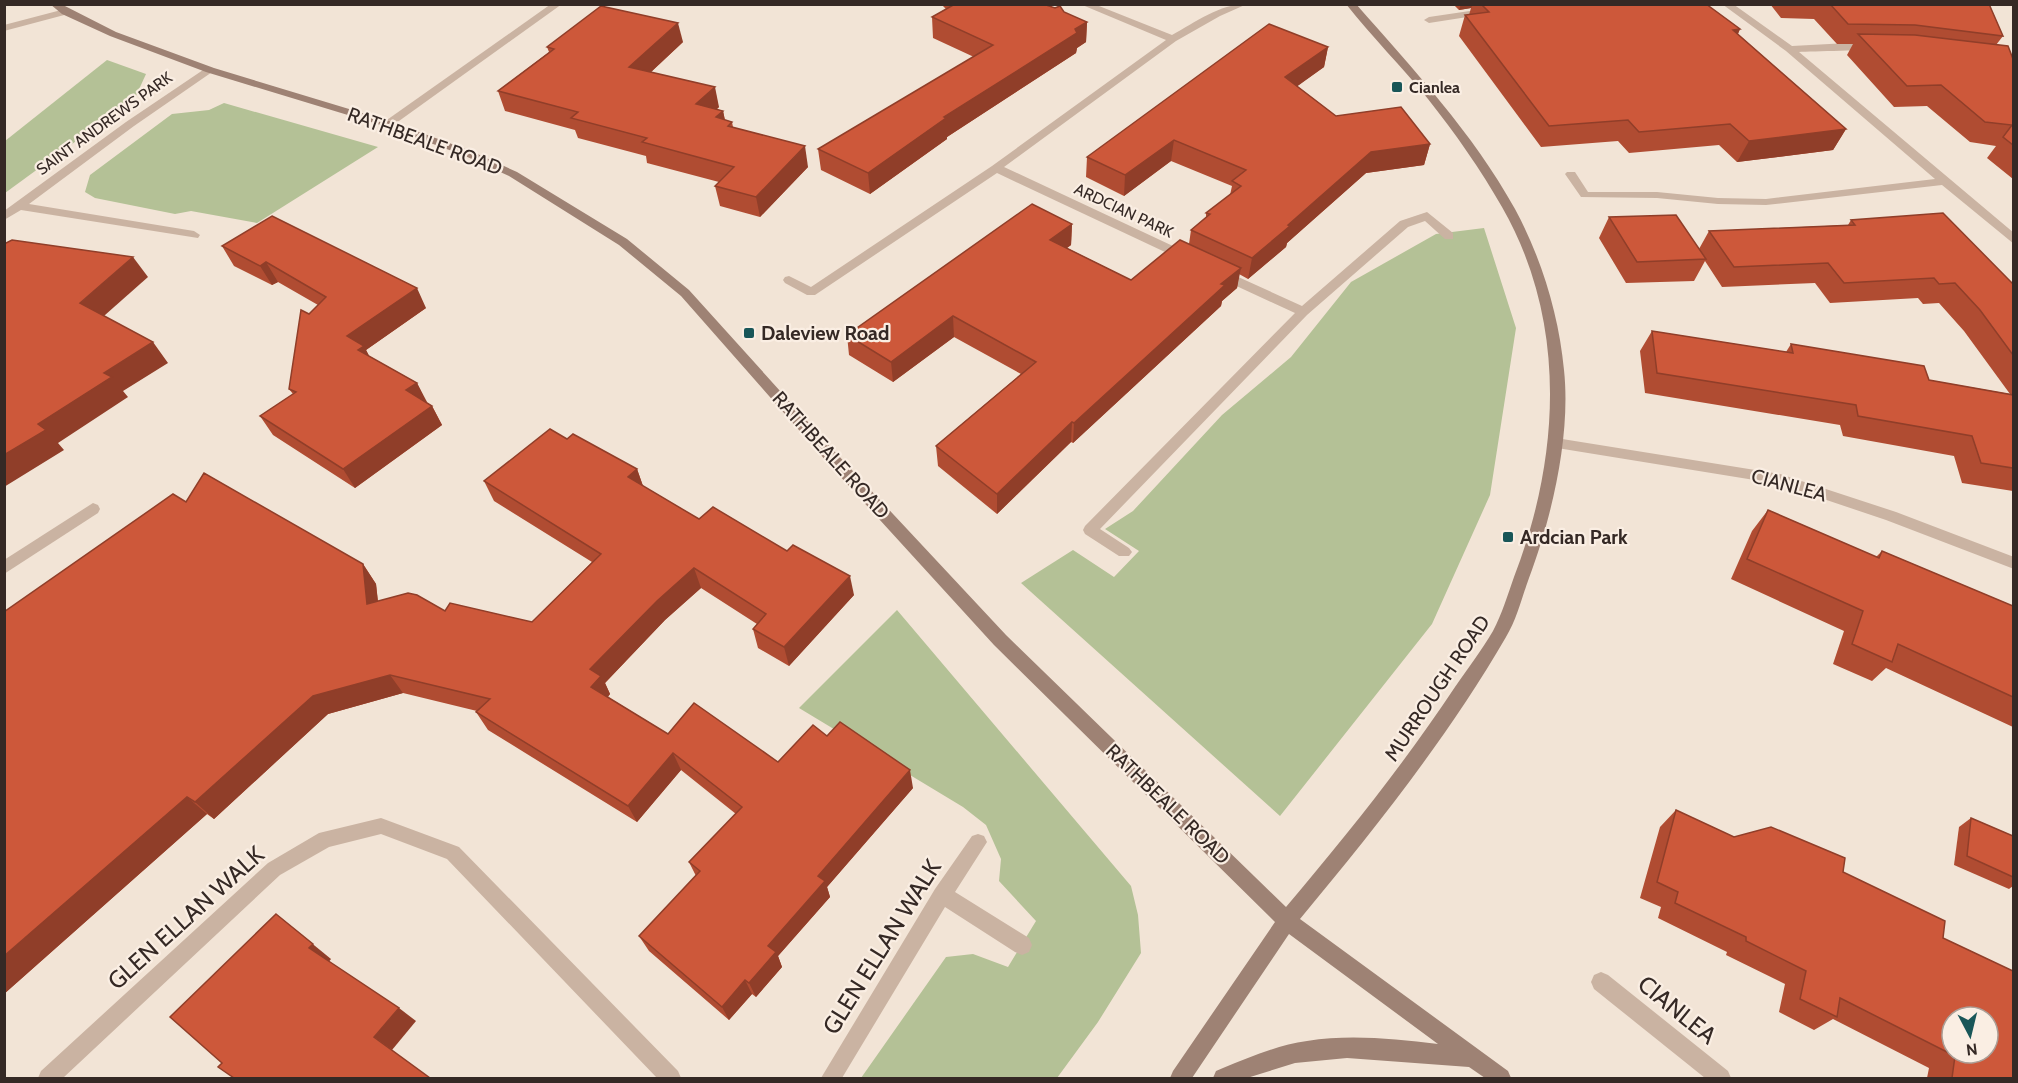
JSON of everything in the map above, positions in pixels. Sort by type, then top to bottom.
[{"type":"main road","name":"RATHBEALE ROAD","points":[[54,4],[65,12],[113,34],[210,70],[388,124],[467,153],[513,174],[624,242],[685,293],[832,458],[1000,640],[1287,921],[1501,1078]]},
{"type":"main road","name":"MURROUGH ROAD","points":[[1180,1078],[1287,921],[1358,835],[1434,733],[1501,632],[1536,540],[1556,443],[1558,371],[1547,308],[1531,258],[1509,209],[1471,150],[1432,98],[1350,4]]},
{"type":"main road","points":[[1223,1078],[1258,1063],[1306,1051],[1347,1048],[1471,1057]]},
{"type":"street","points":[[388,124],[558,4]]},
{"type":"street","points":[[1084,4],[1173,39]]},
{"type":"street","points":[[789,280],[811,292],[996,168],[1173,39],[1217,14],[1243,4]]},
{"type":"street","points":[[1726,4],[1790,49],[2013,240]]},
{"type":"street","points":[[1428,20],[1504,9]]},
{"type":"street","points":[[4,28],[65,12]]},
{"type":"street","points":[[1790,49],[1848,46],[1879,48]]},
{"type":"street","name":"SAINT ANDREWS PARK","points":[[4,217],[130,124],[210,70]]},
{"type":"street","name":"ARDCIAN PARK","points":[[996,168],[1303,312]]},
{"type":"street","points":[[1571,174],[1585,195],[1657,195],[1718,201],[1766,202],[1944,181]]},
{"type":"street","points":[[20,206],[194,235]]},
{"type":"street","points":[[1124,552],[1090,530],[1303,312],[1404,224],[1427,216],[1449,236]]},
{"type":"street","name":"CIANLEA","points":[[1556,443],[1780,479],[1892,516],[2013,563]]},
{"type":"street","points":[[4,568],[93,510]]},
{"type":"street","name":"GLEN ELLAN WALK","points":[[48,1078],[274,869],[325,838],[381,826],[453,853],[671,1078]]},
{"type":"street","name":"GLEN ELLAN WALK","points":[[831,1078],[942,895],[978,842]]},
{"type":"street","points":[[942,895],[1022,945]]},
{"type":"street","name":"CIANLEA","points":[[1601,982],[1721,1078]]},
{"type":"green space","points":[[107,60],[146,74],[135,98],[5,193],[5,141]]},
{"type":"green space","points":[[224,103],[378,147],[257,223],[191,211],[175,214],[95,198],[85,192],[90,175],[172,114],[209,110]]},
{"type":"green space","points":[[1484,228],[1516,328],[1490,495],[1432,624],[1280,816],[1021,583],[1073,550],[1114,577],[1139,551],[1105,529],[1133,511],[1222,415],[1291,357],[1351,282],[1436,234]]},
{"type":"green space","points":[[897,610],[1131,886],[1138,915],[1141,953],[1098,1022],[1057,1078],[861,1078],[946,957],[973,954],[1008,967],[1036,921],[999,881],[1001,859],[986,825],[963,807],[799,708]]},
{"type":"building","points":[[955,4],[1043,4],[1055,8],[1060,6],[1064,12],[1087,22],[1075,29],[1077,33],[944,117],[946,118],[868,173],[818,149],[993,45],[932,17]]},
{"type":"building","points":[[1481,4],[1706,4],[1740,29],[1733,30],[1846,129],[1749,141],[1730,124],[1639,132],[1628,120],[1549,126],[1465,15],[1489,12]]},
{"type":"building","points":[[1830,4],[1989,4],[2003,36],[1915,25],[1848,24]]},
{"type":"building","points":[[601,6],[678,23],[629,67],[715,87],[696,104],[723,111],[716,117],[732,122],[728,126],[805,146],[756,197],[715,186],[734,167],[642,142],[647,138],[571,118],[578,112],[498,91],[554,49],[547,47]]},
{"type":"building","points":[[1269,24],[1328,47],[1285,77],[1336,116],[1401,107],[1430,144],[1371,152],[1252,258],[1191,230],[1210,214],[1206,213],[1241,186],[1232,181],[1246,170],[1174,140],[1125,175],[1087,157]]},
{"type":"building","points":[[1858,34],[1915,35],[2008,46],[2013,59],[2013,145],[2003,137],[2012,125],[1985,122],[1941,85],[1907,86]]},
{"type":"building","points":[[1032,204],[1072,224],[1050,240],[1131,280],[1180,240],[1241,268],[1221,284],[1225,285],[1074,423],[1072,422],[997,494],[936,446],[1036,362],[953,316],[891,362],[847,335]]},
{"type":"building","points":[[1943,213],[2013,284],[2013,355],[1980,310],[1955,283],[1939,284],[1934,278],[1844,283],[1828,263],[1734,267],[1709,231],[1855,225],[1851,220]]},
{"type":"building","points":[[1676,215],[1706,259],[1637,262],[1609,217]]},
{"type":"building","points":[[272,216],[417,288],[347,336],[364,346],[358,350],[417,383],[406,390],[432,406],[343,469],[260,416],[296,392],[289,389],[301,310],[309,314],[326,297],[266,262],[260,266],[222,246]]},
{"type":"building","points":[[12,240],[133,257],[80,303],[153,342],[104,373],[112,377],[38,424],[46,430],[4,455],[4,244]]},
{"type":"building","points":[[1652,331],[1793,353],[1791,344],[1924,366],[1929,380],[2013,395],[2013,468],[1981,463],[1972,436],[1858,416],[1856,405],[1657,373]]},
{"type":"building","points":[[550,429],[567,439],[573,434],[637,469],[628,477],[699,519],[713,507],[787,551],[793,545],[850,576],[784,647],[753,629],[766,614],[694,568],[657,601],[590,669],[601,676],[591,687],[668,734],[694,703],[778,762],[813,725],[827,736],[840,722],[910,770],[818,876],[825,881],[768,946],[776,952],[749,983],[745,980],[722,1007],[639,936],[700,871],[689,862],[742,807],[673,753],[628,806],[476,712],[490,699],[390,675],[313,696],[195,802],[187,797],[4,956],[4,612],[173,494],[186,502],[204,473],[363,564],[367,604],[408,593],[417,595],[445,611],[450,603],[532,622],[601,554],[484,481]]},
{"type":"building","points":[[1768,510],[1879,558],[1882,551],[2013,606],[2013,697],[1898,644],[1892,662],[1852,644],[1863,611],[1747,559]]},
{"type":"building","points":[[1676,810],[1734,837],[1771,827],[1845,858],[1843,872],[1945,921],[1943,938],[2013,971],[2013,1078],[1952,1078],[1954,1065],[2000,1065],[2000,1005],[1940,1005],[1940,1048],[1840,998],[1837,1017],[1800,999],[1806,971],[1746,941],[1746,937],[1675,903],[1678,892],[1657,882]]},
{"type":"building","points":[[1971,818],[2013,836],[2013,877],[1967,856]]},
{"type":"building","points":[[276,914],[313,944],[309,948],[399,1008],[374,1037],[430,1078],[234,1078],[218,1067],[222,1063],[170,1017]]},
{"type":"place","name":"Cianlea","points":[[1397,87]]},
{"type":"place","name":"Daleview Road","points":[[749,333]]},
{"type":"place","name":"Ardcian Park","points":[[1508,537]]}]
